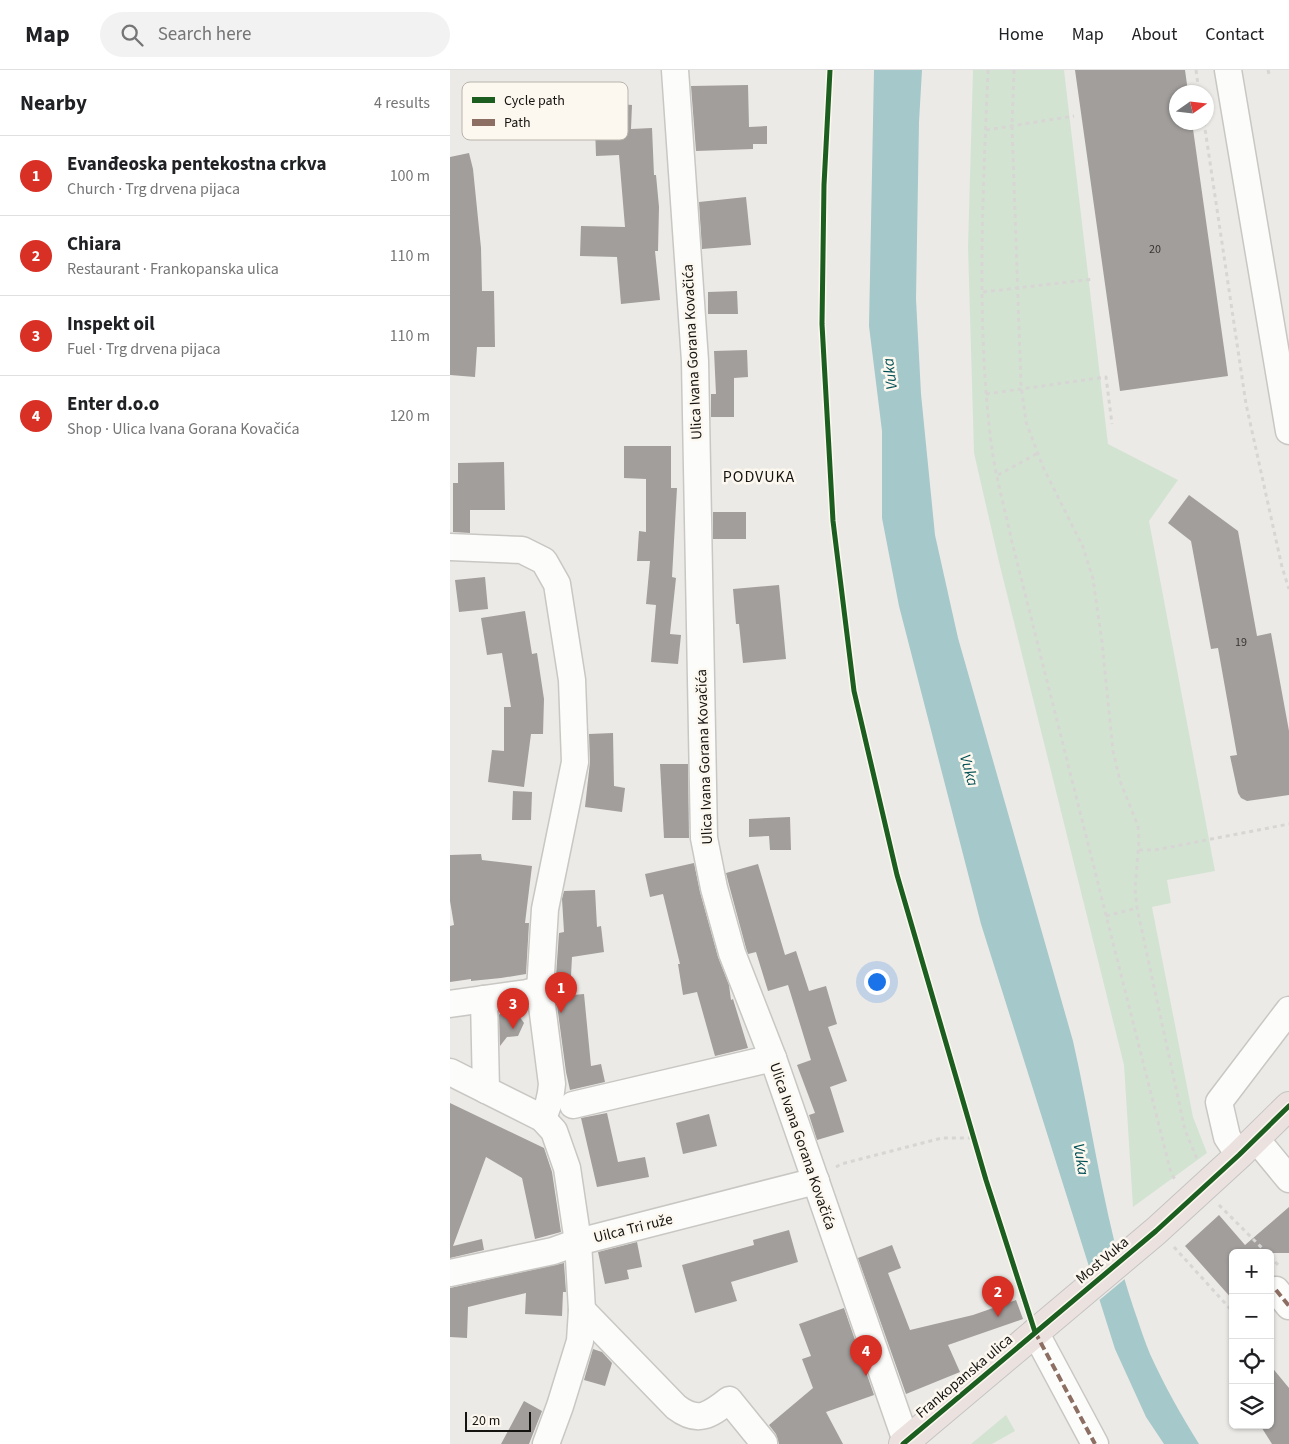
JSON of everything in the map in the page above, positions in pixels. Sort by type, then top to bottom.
[{"type":"main road","name":"Most Vuka","points":[[1065,1309],[1164,1237],[1187,1203],[1214,1191],[1248,1147],[1289,1106]]},
{"type":"main road","name":"Frankopanska ulica","points":[[905,1442],[1065,1309]]},
{"type":"street","name":"Ulica Ivana Gorana Kovačića","points":[[675,70],[695,361],[704,838],[714,888],[732,953],[773,1058],[905,1442]]},
{"type":"street","points":[[1228,70],[1289,431]]},
{"type":"street","points":[[450,547],[522,550],[544,560],[557,584],[572,680],[575,762],[545,909],[540,990],[552,1084],[551,1098],[542,1118]]},
{"type":"street","points":[[450,1004],[526,994],[540,990]]},
{"type":"street","points":[[484,999],[486,1090]]},
{"type":"street","points":[[1289,1010],[1219,1102],[1226,1137],[1248,1147],[1289,1179]]},
{"type":"street","points":[[573,1105],[773,1058]]},
{"type":"street","points":[[450,1072],[542,1118],[554,1131],[567,1168],[578,1242],[582,1310],[580,1340],[549,1442]]},
{"type":"street","name":"Uilca Tri ruže","points":[[450,1273],[553,1251],[578,1242],[816,1181]]},
{"type":"street","points":[[582,1310],[686,1415],[700,1416],[713,1413],[729,1400],[764,1443]]},
{"type":"street","points":[[1035,1332],[1095,1444]]},
{"type":"path","points":[[830,70],[824,185],[822,324],[833,521],[854,691],[897,875],[974,1138],[1035,1332]]},
{"type":"path","points":[[988,70],[983,292],[984,360],[991,444],[1012,542],[1171,1172],[1187,1203]]},
{"type":"path","points":[[1014,70],[1012,126],[1021,388],[1026,422],[1038,453],[1082,547],[1092,579],[1102,642],[1113,751],[1120,781],[1138,826],[1139,850],[1135,888],[1137,908],[1185,1130],[1196,1157],[1214,1191],[1264,1249]]},
{"type":"path","points":[[1196,70],[1198,85]]},
{"type":"path","points":[[986,130],[1074,116]]},
{"type":"path","points":[[1205,130],[1246,404],[1282,567],[1289,590]]},
{"type":"path","points":[[983,292],[1094,279]]},
{"type":"path","points":[[986,394],[1106,377],[1112,424]]},
{"type":"path","points":[[998,475],[1038,453]]},
{"type":"path","points":[[1139,850],[1155,850],[1289,824]]},
{"type":"path","points":[[1106,916],[1137,908]]},
{"type":"path","points":[[816,1181],[840,1164],[942,1138],[974,1138]]},
{"type":"path","points":[[1164,1237],[1229,1308]]},
{"type":"green space","points":[[973,70],[1064,70],[1108,444],[1178,480],[1149,521],[1215,871],[1167,880],[1171,903],[1152,907],[1193,1117],[1207,1153],[1133,1207],[1124,1065],[999,562],[974,453],[968,247]]},
{"type":"green space","points":[[1006,1415],[1015,1431],[992,1444],[971,1444]]},
{"type":"water","name":"Vuka","points":[[874,70],[922,70],[919,122],[916,299],[921,394],[935,535],[958,638],[1073,1041],[1108,1215],[1126,1284],[1150,1354],[1173,1400],[1199,1444],[1164,1444],[1146,1417],[1115,1349],[981,924],[899,606],[882,518],[882,431],[869,326]]},
{"type":"pier","points":[[1116,1241],[1126,1278],[1097,1302],[1086,1268]]},
{"type":"building","points":[[1075,70],[1185,70],[1187,85],[1169,85],[1169,130],[1193,130],[1228,376],[1120,391]]},
{"type":"building","points":[[748,85],[749,127],[767,126],[767,144],[753,144],[753,149],[696,151],[691,86]]},
{"type":"building","points":[[628,105],[632,105],[631,129],[652,128],[654,175],[656,175],[659,207],[658,251],[655,251],[660,300],[621,304],[617,257],[580,256],[581,226],[625,227],[619,155],[596,156],[595,140],[628,140]]},
{"type":"building","points":[[469,153],[473,169],[481,248],[482,291],[494,291],[495,347],[477,347],[475,377],[450,375],[450,157]]},
{"type":"building","points":[[746,197],[751,245],[702,249],[699,202]]},
{"type":"building","points":[[737,291],[738,314],[708,314],[708,292]]},
{"type":"building","points":[[747,350],[748,377],[734,378],[734,417],[711,417],[711,394],[716,394],[714,351]]},
{"type":"building","points":[[624,446],[671,446],[671,488],[677,488],[672,577],[676,578],[670,634],[681,635],[678,664],[651,662],[656,605],[646,604],[650,561],[637,561],[639,531],[646,532],[646,479],[624,478]]},
{"type":"building","points":[[504,462],[505,510],[470,510],[470,533],[453,532],[453,483],[458,483],[458,463]]},
{"type":"building","points":[[1189,495],[1238,531],[1257,636],[1271,633],[1289,731],[1289,795],[1247,801],[1241,798],[1238,793],[1230,756],[1237,755],[1218,648],[1211,649],[1191,541],[1168,523]]},
{"type":"building","points":[[713,512],[746,512],[746,539],[713,539]]},
{"type":"building","points":[[485,577],[488,609],[459,612],[455,580]]},
{"type":"building","points":[[779,585],[786,659],[743,663],[739,624],[736,624],[733,589]]},
{"type":"building","points":[[525,611],[532,654],[537,653],[544,699],[543,734],[531,734],[524,787],[488,782],[492,750],[504,751],[504,707],[511,707],[502,653],[487,655],[481,618]]},
{"type":"building","points":[[613,733],[614,786],[625,788],[622,812],[585,807],[590,762],[589,734]]},
{"type":"building","points":[[660,764],[688,764],[689,838],[664,838]]},
{"type":"building","points":[[513,791],[532,792],[531,820],[512,820]]},
{"type":"building","points":[[790,817],[791,850],[770,850],[769,836],[749,837],[749,819]]},
{"type":"building","points":[[481,854],[482,860],[532,866],[525,923],[529,923],[526,974],[450,982],[450,926],[454,925],[450,901],[450,855]]},
{"type":"building","points":[[694,863],[718,957],[729,985],[731,1000],[733,999],[748,1048],[715,1056],[697,992],[683,995],[678,964],[680,964],[663,894],[650,897],[645,874]]},
{"type":"building","points":[[758,864],[785,955],[796,951],[809,991],[826,986],[837,1024],[828,1027],[847,1081],[830,1087],[844,1132],[817,1140],[809,1115],[815,1113],[797,1065],[811,1060],[788,985],[768,991],[756,952],[748,954],[726,873]]},
{"type":"building","points":[[595,890],[597,927],[601,926],[604,952],[572,957],[571,976],[573,995],[584,994],[591,1066],[601,1064],[605,1082],[570,1090],[555,990],[559,933],[564,932],[562,899],[564,891]]},
{"type":"building","points":[[515,1010],[524,1023],[518,1036],[507,1037],[500,1046],[499,1015],[501,1012]]},
{"type":"building","points":[[450,1103],[544,1148],[552,1172],[561,1232],[535,1239],[522,1178],[486,1157],[453,1246],[482,1239],[484,1250],[450,1258]]},
{"type":"building","points":[[607,1113],[618,1162],[645,1157],[649,1177],[597,1187],[581,1118]]},
{"type":"building","points":[[709,1114],[717,1146],[683,1154],[676,1123]]},
{"type":"building","points":[[1289,1207],[1289,1253],[1274,1253],[1274,1249],[1229,1249],[1229,1296],[1185,1246],[1219,1215],[1245,1245]]},
{"type":"building","points":[[789,1230],[798,1262],[731,1282],[737,1301],[695,1313],[682,1265],[754,1245],[753,1240]]},
{"type":"building","points":[[637,1242],[642,1267],[627,1270],[629,1279],[605,1284],[598,1252]]},
{"type":"building","points":[[892,1245],[901,1268],[888,1273],[910,1330],[973,1315],[1016,1300],[1023,1319],[948,1345],[960,1372],[906,1394],[858,1258]]},
{"type":"building","points":[[564,1263],[566,1292],[563,1292],[562,1316],[525,1314],[526,1293],[468,1307],[467,1338],[450,1337],[450,1288]]},
{"type":"building","points":[[844,1308],[874,1395],[826,1412],[843,1444],[779,1444],[776,1434],[769,1425],[813,1388],[802,1359],[811,1356],[799,1324]]},
{"type":"building","points":[[593,1349],[602,1352],[612,1363],[605,1386],[584,1380]]},
{"type":"building","points":[[1274,1370],[1289,1388],[1289,1444],[1272,1444],[1263,1429],[1274,1429]]},
{"type":"building","points":[[524,1401],[542,1411],[529,1444],[501,1444]]},
{"type":"marked path","points":[[1276,1290],[1289,1306]]},
{"type":"marked path","points":[[1035,1332],[1095,1444]]},
{"type":"cycle path","points":[[830,70],[824,185],[822,324],[833,521],[854,691],[897,875],[986,1180],[1035,1332]]},
{"type":"cycle path","points":[[903,1444],[1156,1231],[1289,1106]]},
{"type":"place","name":"Evanđeoska pentekostna crkva","points":[[561,1013]]},
{"type":"place","name":"Inspekt oil","points":[[513,1029]]},
{"type":"place","name":"Chiara","points":[[998,1317]]},
{"type":"place","name":"Enter d.o.o","points":[[866,1376]]},
{"type":"district","name":"PODVUKA","points":[[759,476]]}]
